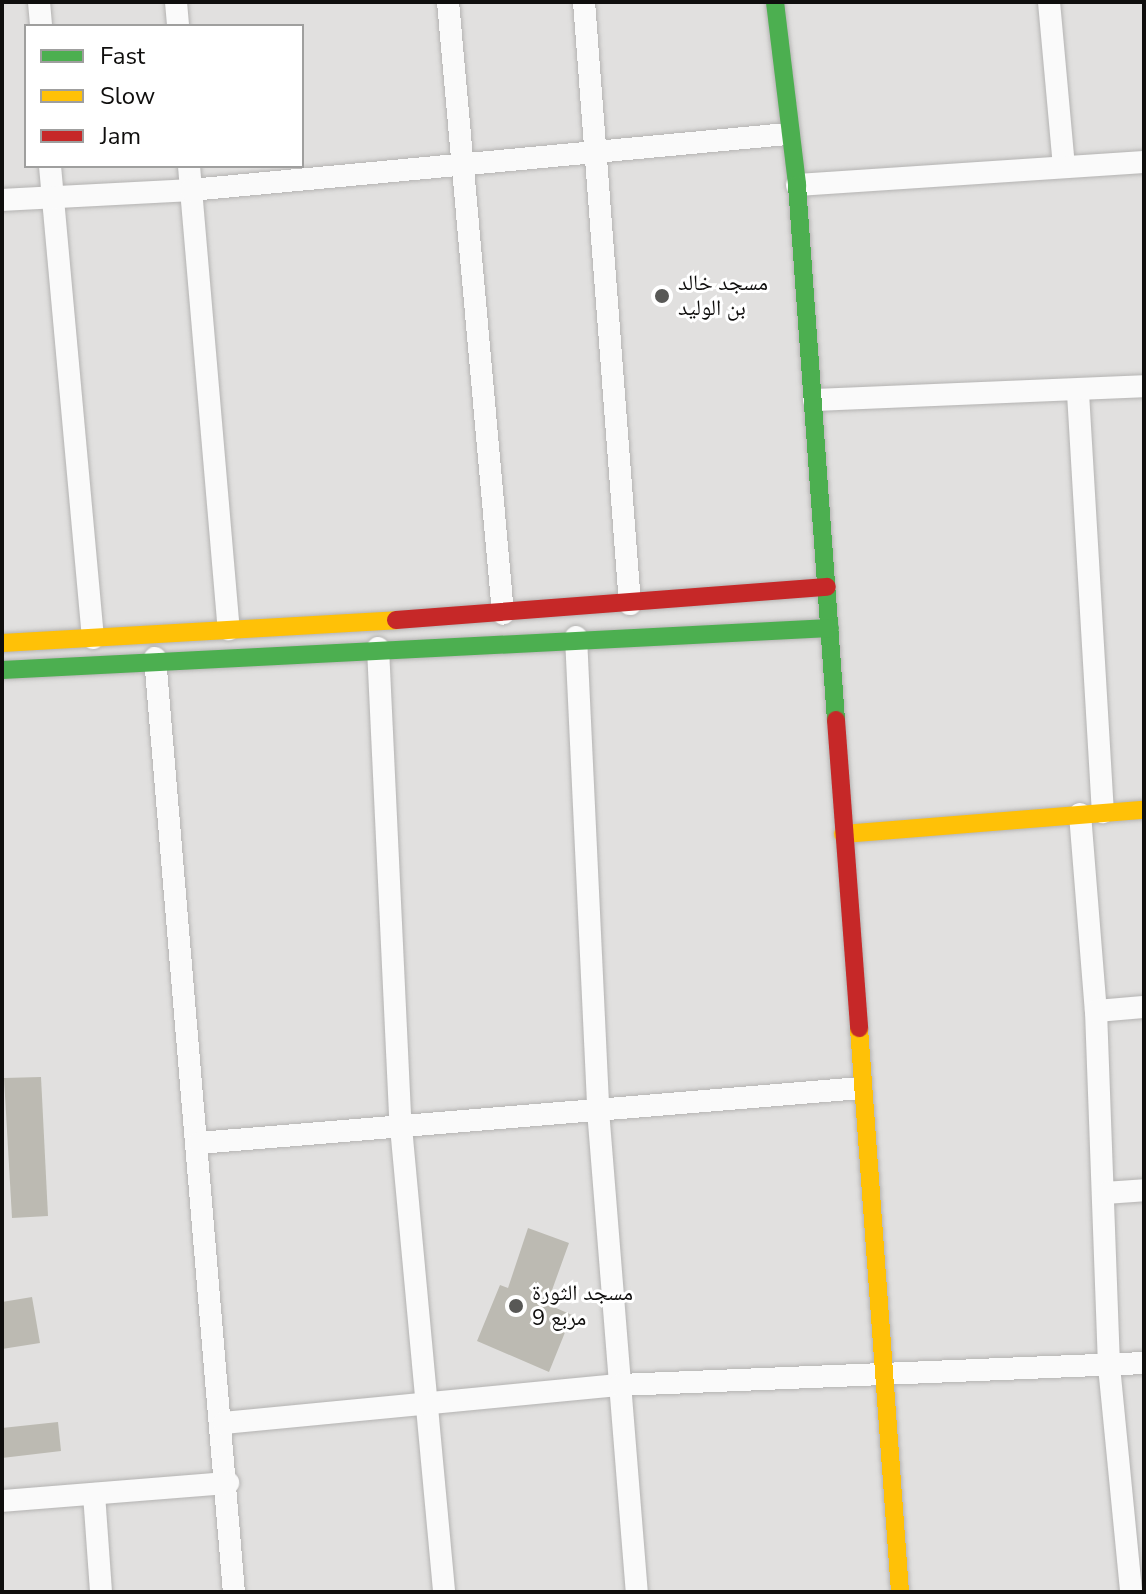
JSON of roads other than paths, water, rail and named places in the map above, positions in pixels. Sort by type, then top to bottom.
[{"type":"street","points":[[39,2],[41,24]]},
{"type":"street","points":[[176,2],[178,24]]},
{"type":"street","points":[[448,2],[503,614]]},
{"type":"street","points":[[584,2],[630,604]]},
{"type":"street","points":[[775,2],[787,134],[797,185],[814,400],[861,1088],[900,1592]]},
{"type":"street","points":[[1049,2],[1064,166]]},
{"type":"street","points":[[2,200],[191,190],[787,134]]},
{"type":"street","points":[[797,185],[1144,162]]},
{"type":"street","points":[[50,168],[93,638]]},
{"type":"street","points":[[189,168],[229,629]]},
{"type":"street","points":[[814,400],[1078,393],[1144,386]]},
{"type":"street","points":[[1078,393],[1109,1366],[1136,1536],[1131,1592]]},
{"type":"street","points":[[2,643],[503,614],[827,587]]},
{"type":"street","points":[[2,670],[155,658],[830,628]]},
{"type":"street","points":[[576,637],[598,1110],[637,1592]]},
{"type":"street","points":[[378,648],[401,1127],[431,1402],[444,1592]]},
{"type":"street","points":[[155,658],[224,1423],[234,1592]]},
{"type":"street","points":[[843,834],[1144,810]]},
{"type":"street","points":[[1096,1011],[1144,1007]]},
{"type":"street","points":[[199,1143],[861,1088]]},
{"type":"street","points":[[1105,1193],[1144,1190]]},
{"type":"street","points":[[224,1423],[620,1385],[1144,1363]]},
{"type":"street","points":[[2,1501],[228,1483]]},
{"type":"street","points":[[94,1494],[101,1592]]},
{"type":"place","name":"مسجد خالد بن الوليد","points":[[662,296]]},
{"type":"place","name":"مسجد الثورة مربع 9","points":[[516,1306]]}]
